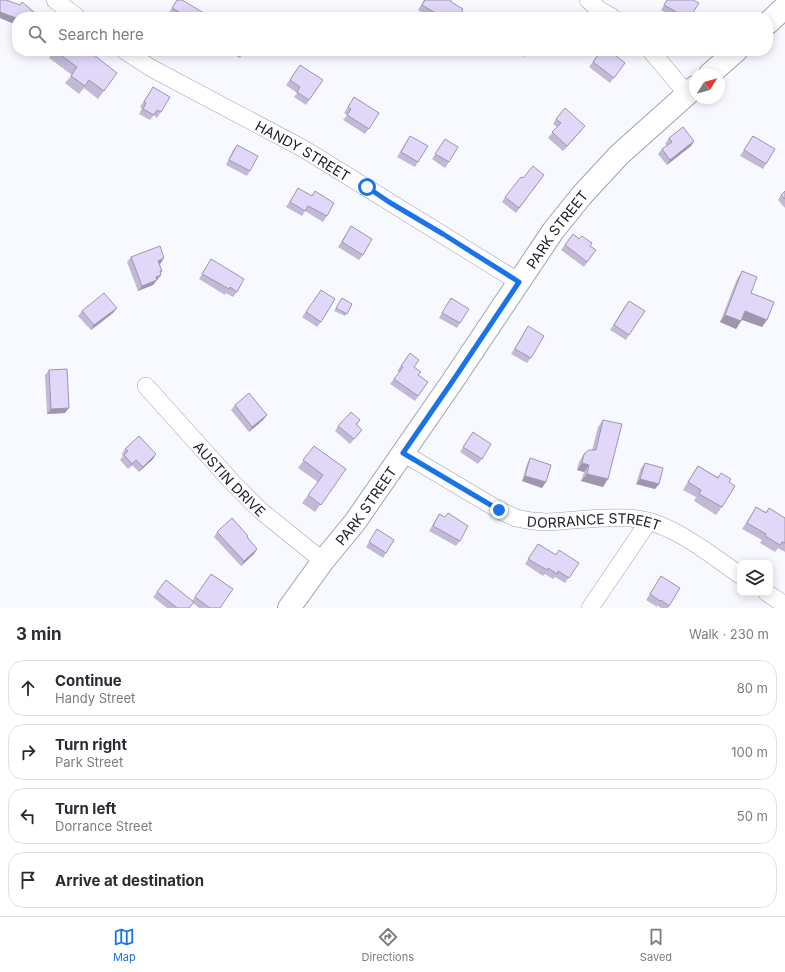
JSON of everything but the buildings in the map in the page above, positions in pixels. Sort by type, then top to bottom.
[{"type":"main road","points":[[773,18],[785,7]]},
{"type":"main road","points":[[717,68],[730,56]]},
{"type":"main road","name":"PARK STREET","points":[[289,608],[323,560],[355,522],[452,382],[553,231],[582,195],[619,155],[689,92]]},
{"type":"street","points":[[55,0],[71,12]]},
{"type":"street","points":[[588,0],[603,12]]},
{"type":"street","name":"HANDY STREET","points":[[133,56],[151,68],[304,149],[519,282]]},
{"type":"street","points":[[656,56],[689,88]]},
{"type":"street","name":"AUSTIN DRIVE","points":[[146,386],[231,481],[261,511],[323,560]]},
{"type":"street","name":"DORRANCE STREET","points":[[403,453],[499,510],[516,518],[546,522],[630,518],[648,521],[680,534],[737,573]]},
{"type":"street","points":[[590,608],[648,521]]},
{"type":"street","points":[[772,596],[785,605]]},
{"type":"route","points":[[367,187],[519,282],[403,453],[499,510]]}]
